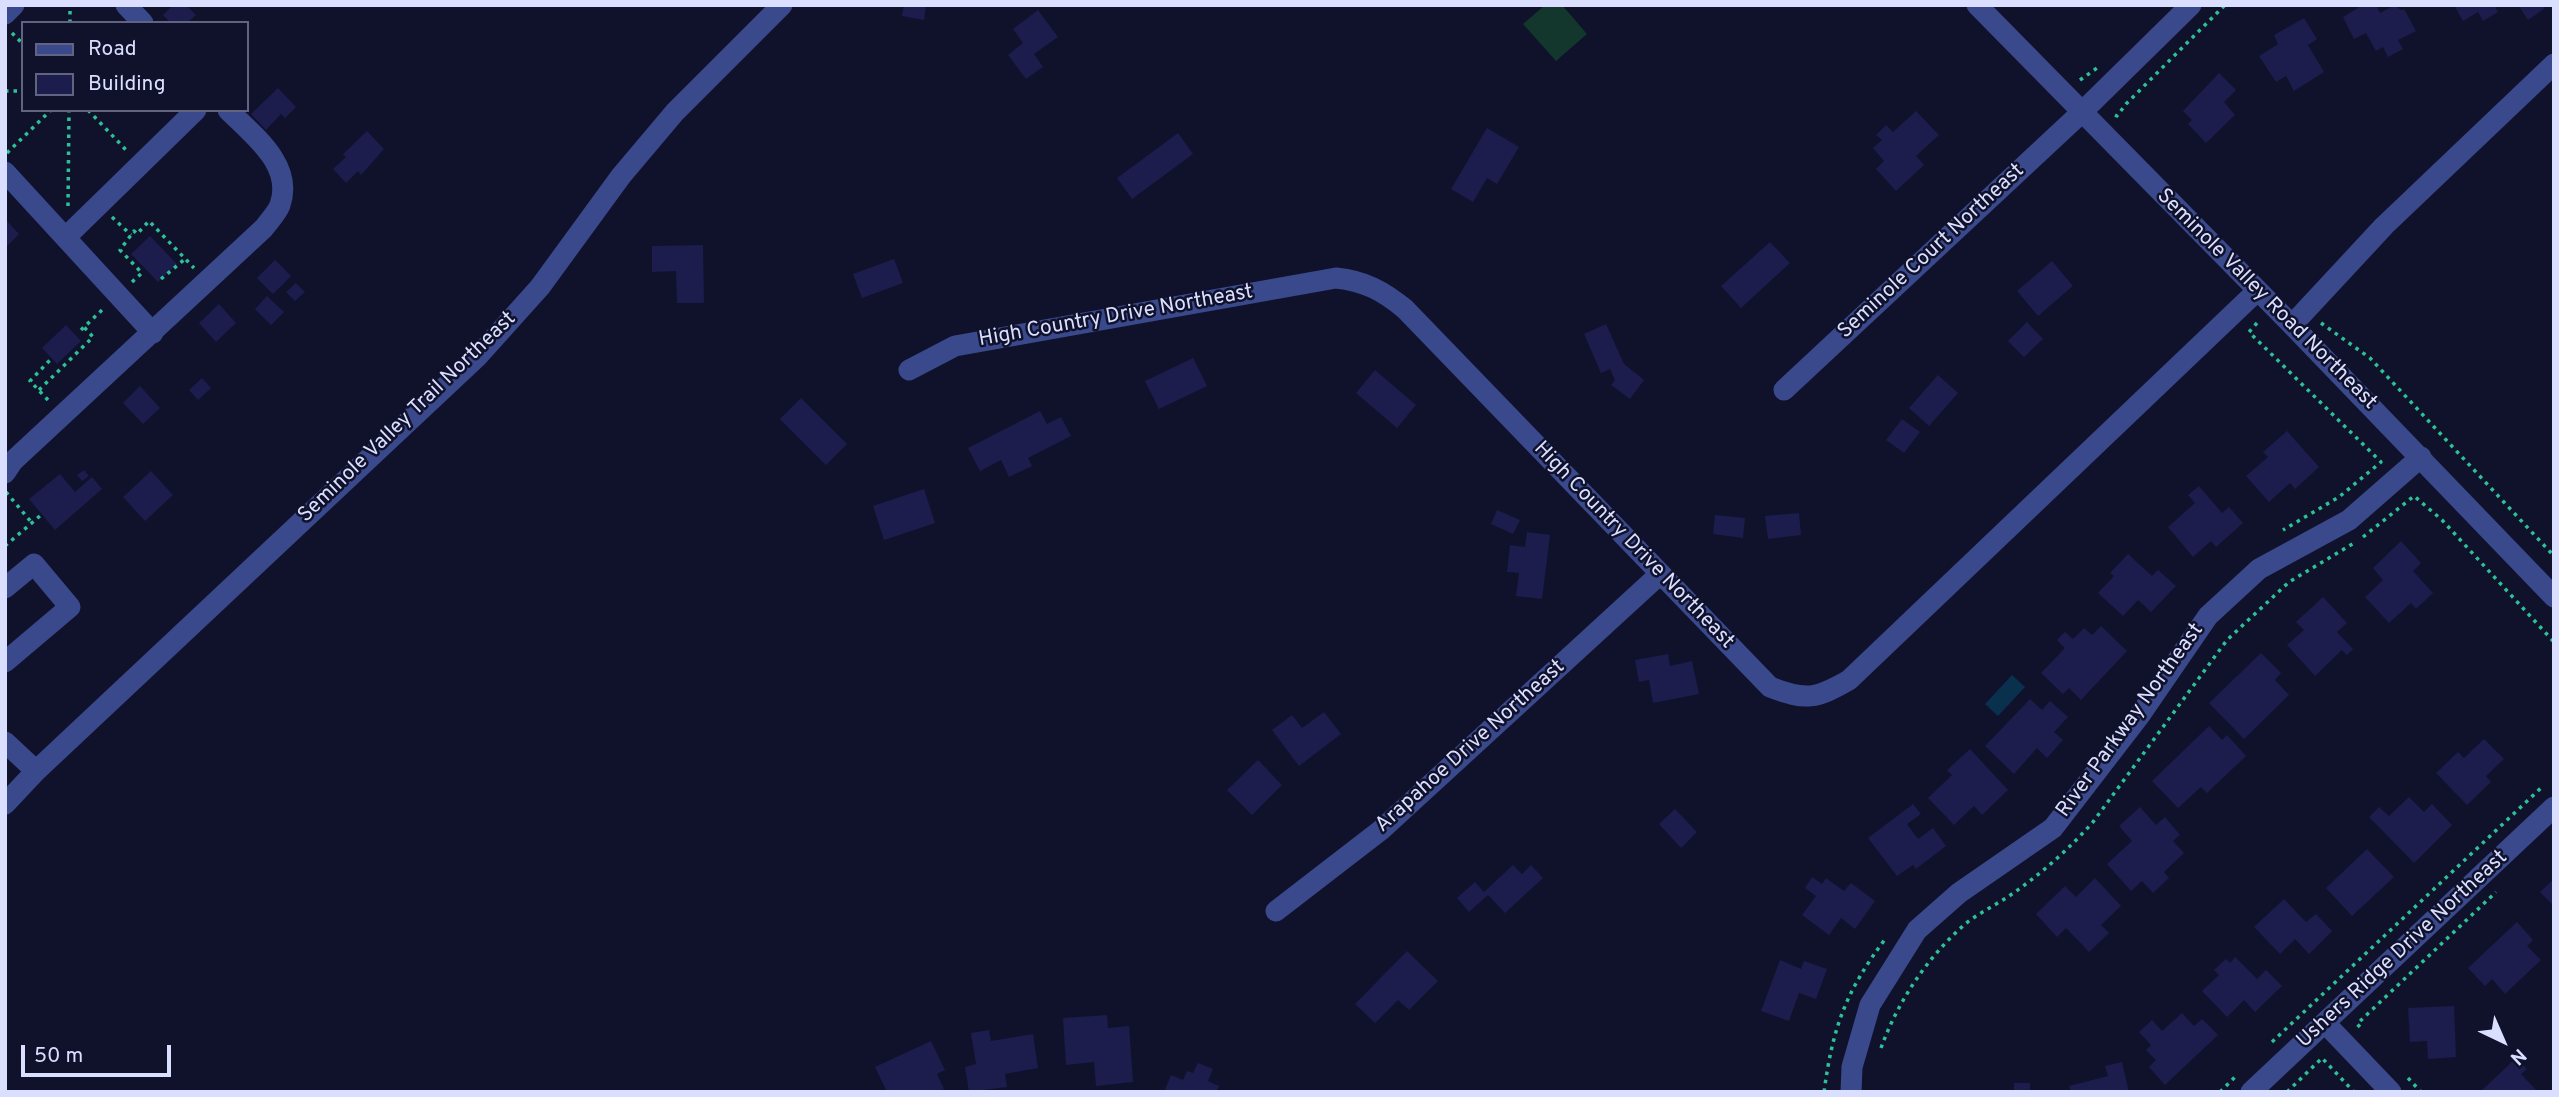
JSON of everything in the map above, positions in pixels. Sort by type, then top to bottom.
[{"type":"street","points":[[5,14],[14,5]]},
{"type":"street","points":[[126,5],[141,21]]},
{"type":"street","name":"Seminole Valley Trail Northeast","points":[[5,804],[36,771],[478,356],[540,287],[621,176],[675,112],[782,5]]},
{"type":"street","name":"Seminole Valley Road Northeast","points":[[1977,5],[2421,457],[2554,597]]},
{"type":"street","name":"Seminole Court Northeast","points":[[1784,390],[2081,113],[2191,5]]},
{"type":"street","points":[[2292,325],[2384,226],[2554,64]]},
{"type":"street","points":[[67,236],[194,112]]},
{"type":"street","points":[[5,473],[13,461],[264,228],[280,205],[282,180],[272,154],[230,112]]},
{"type":"street","points":[[5,172],[153,332]]},
{"type":"street","name":"High Country Drive Northeast","points":[[909,370],[955,346],[1336,278],[1359,280],[1382,290],[1405,309],[1770,687],[1799,698],[1825,694],[1849,680],[2257,290]]},
{"type":"street","name":"River Parkway Northeast","points":[[1850,1092],[1852,1067],[1870,1005],[1917,930],[1959,893],[2053,828],[2140,715],[2208,616],[2259,569],[2349,520],[2421,457]]},
{"type":"street","points":[[5,588],[34,564],[70,607],[5,662]]},
{"type":"street","name":"Arapahoe Drive Northeast","points":[[1276,911],[1381,830],[1659,575]]},
{"type":"street","points":[[5,741],[36,771]]},
{"type":"street","name":"Ushers Ridge Drive Northeast","points":[[2251,1092],[2554,807]]},
{"type":"street","points":[[2325,1023],[2390,1092]]},
{"type":"path","points":[[2114,113],[2117,117],[2126,104],[2225,5]]},
{"type":"path","points":[[5,26],[21,42]]},
{"type":"path","points":[[5,154],[49,112]]},
{"type":"path","points":[[67,236],[69,112]]},
{"type":"path","points":[[38,390],[93,337],[82,329],[142,273],[120,250],[134,232],[137,234],[149,221],[203,277]]},
{"type":"path","points":[[161,279],[186,259]]},
{"type":"path","points":[[2308,309],[2329,331],[2370,358],[2554,556]]},
{"type":"path","points":[[2257,323],[2249,332],[2381,462],[2339,498],[2281,532]]},
{"type":"path","points":[[51,359],[30,380],[52,404]]},
{"type":"path","points":[[1876,1059],[1906,995],[1933,956],[1966,924],[2010,895],[2074,842],[2093,822],[2227,640],[2250,615],[2289,582],[2365,535],[2414,496],[2442,520],[2554,642]]},
{"type":"path","points":[[5,546],[41,515]]},
{"type":"path","points":[[2270,1044],[2542,787]]},
{"type":"path","points":[[2366,1034],[2357,1024],[2505,884]]},
{"type":"path","points":[[1824,1092],[1830,1042],[1842,1010],[1864,967],[1888,935]]},
{"type":"path","points":[[2287,1092],[2322,1058],[2354,1092]]},
{"type":"path","points":[[2220,1092],[2242,1070]]},
{"type":"path","points":[[2403,1072],[2421,1092]]},
{"type":"green space","points":[[1545,5],[1562,5],[1587,34],[1556,61],[1523,24]]},
{"type":"water","points":[[2012,675],[2025,687],[1998,716],[1985,704]]},
{"type":"building","points":[[173,5],[186,5],[196,15],[189,21],[169,21],[163,15]]},
{"type":"building","points":[[904,5],[926,5],[924,20],[902,16]]},
{"type":"building","points":[[2363,5],[2376,5],[2380,13],[2395,5],[2401,10],[2404,9],[2416,31],[2398,40],[2403,49],[2388,57],[2383,47],[2376,51],[2366,33],[2354,39],[2343,17]]},
{"type":"building","points":[[2454,5],[2494,5],[2498,12],[2483,21],[2478,12],[2463,21]]},
{"type":"building","points":[[2518,5],[2542,5],[2545,8],[2528,20]]},
{"type":"building","points":[[1038,10],[1058,37],[1034,54],[1043,67],[1026,79],[1008,55],[1023,43],[1013,29]]},
{"type":"building","points":[[2304,18],[2317,39],[2308,45],[2324,72],[2294,91],[2286,76],[2276,82],[2259,56],[2278,44],[2274,35]]},
{"type":"building","points":[[2219,73],[2236,90],[2224,102],[2235,115],[2206,143],[2188,124],[2192,120],[2183,111]]},
{"type":"building","points":[[278,88],[296,107],[285,118],[281,114],[266,130],[251,114]]},
{"type":"building","points":[[1916,111],[1939,135],[1916,156],[1924,165],[1896,191],[1876,169],[1884,161],[1873,148],[1882,140],[1876,135],[1886,125],[1893,132]]},
{"type":"building","points":[[1487,128],[1519,147],[1497,184],[1487,178],[1473,202],[1451,189]]},
{"type":"building","points":[[367,131],[384,149],[361,175],[358,171],[346,183],[333,169],[346,157],[343,154]]},
{"type":"building","points":[[1178,133],[1193,154],[1132,199],[1117,178]]},
{"type":"building","points":[[5,219],[19,234],[5,248]]},
{"type":"building","points":[[150,236],[177,264],[158,282],[131,254]]},
{"type":"building","points":[[1770,242],[1790,263],[1741,308],[1721,286]]},
{"type":"building","points":[[703,245],[704,303],[677,303],[676,271],[652,272],[652,246]]},
{"type":"building","points":[[894,259],[903,283],[862,298],[853,274]]},
{"type":"building","points":[[275,260],[291,276],[273,294],[257,278]]},
{"type":"building","points":[[2052,261],[2073,286],[2038,316],[2017,291]]},
{"type":"building","points":[[296,283],[305,292],[295,301],[286,292]]},
{"type":"building","points":[[267,296],[284,312],[271,325],[255,309]]},
{"type":"building","points":[[219,304],[236,323],[216,342],[199,323]]},
{"type":"building","points":[[2027,322],[2043,339],[2024,357],[2008,341]]},
{"type":"building","points":[[1606,324],[1624,364],[1644,380],[1630,399],[1611,385],[1615,380],[1610,369],[1601,373],[1584,334]]},
{"type":"building","points":[[66,325],[81,341],[57,364],[42,348]]},
{"type":"building","points":[[1193,358],[1207,386],[1159,409],[1145,381]]},
{"type":"building","points":[[1375,370],[1416,405],[1397,428],[1356,393]]},
{"type":"building","points":[[1938,375],[1958,393],[1929,426],[1909,408]]},
{"type":"building","points":[[202,378],[211,388],[198,400],[189,390]]},
{"type":"building","points":[[140,386],[160,408],[143,424],[123,403]]},
{"type":"building","points":[[801,398],[847,444],[826,465],[780,419]]},
{"type":"building","points":[[1040,411],[1047,424],[1061,417],[1071,436],[1028,458],[1032,466],[1009,477],[1001,460],[980,471],[968,448]]},
{"type":"building","points":[[1902,419],[1920,432],[1904,453],[1886,440]]},
{"type":"building","points":[[2287,431],[2319,467],[2295,489],[2290,483],[2269,502],[2246,476],[2268,457],[2263,452]]},
{"type":"building","points":[[84,470],[89,476],[82,481],[77,475]]},
{"type":"building","points":[[151,471],[173,495],[145,521],[123,497]]},
{"type":"building","points":[[60,474],[75,492],[92,477],[102,489],[55,530],[29,499]]},
{"type":"building","points":[[2199,486],[2222,513],[2229,507],[2243,523],[2216,547],[2211,541],[2193,557],[2168,527],[2195,503],[2188,495]]},
{"type":"building","points":[[924,489],[935,523],[884,540],[873,506]]},
{"type":"building","points":[[1497,510],[1520,520],[1513,534],[1491,524]]},
{"type":"building","points":[[1799,513],[1801,535],[1768,539],[1765,516]]},
{"type":"building","points":[[1715,515],[1745,518],[1743,538],[1713,534]]},
{"type":"building","points":[[1527,532],[1550,535],[1542,599],[1516,596],[1519,573],[1507,572],[1510,545],[1525,547]]},
{"type":"building","points":[[2401,541],[2421,563],[2413,571],[2433,593],[2416,609],[2411,603],[2389,623],[2365,597],[2383,580],[2373,568]]},
{"type":"building","points":[[2128,554],[2152,576],[2158,570],[2176,586],[2151,612],[2138,600],[2123,616],[2098,593],[2114,576],[2110,573]]},
{"type":"building","points":[[2323,597],[2347,623],[2337,632],[2353,649],[2347,655],[2342,650],[2315,676],[2287,645],[2304,630],[2296,622]]},
{"type":"building","points":[[2101,626],[2127,651],[2081,700],[2069,688],[2063,694],[2041,673],[2065,648],[2057,640],[2065,632],[2073,639],[2084,628],[2092,635]]},
{"type":"building","points":[[2261,653],[2281,673],[2275,680],[2289,695],[2244,739],[2209,703]]},
{"type":"building","points":[[1668,654],[1670,666],[1692,661],[1699,694],[1653,703],[1649,680],[1639,682],[1635,660]]},
{"type":"building","points":[[2030,699],[2042,710],[2050,701],[2068,717],[2054,732],[2063,740],[2047,758],[2037,748],[2014,774],[1985,746]]},
{"type":"building","points":[[1324,712],[1341,734],[1299,766],[1272,730],[1292,715],[1302,728]]},
{"type":"building","points":[[2209,726],[2222,740],[2227,735],[2246,756],[2207,793],[2201,787],[2178,808],[2152,781]]},
{"type":"building","points":[[2484,739],[2504,759],[2486,776],[2491,782],[2467,805],[2436,773],[2458,752],[2464,758]]},
{"type":"building","points":[[1970,749],[2008,790],[1982,815],[1974,806],[1954,825],[1928,798],[1952,775],[1947,770]]},
{"type":"building","points":[[1258,760],[1282,785],[1252,815],[1227,790]]},
{"type":"building","points":[[2409,797],[2424,812],[2432,804],[2452,825],[2414,863],[2369,817],[2379,807],[2389,816]]},
{"type":"building","points":[[1913,804],[1921,814],[1907,824],[1918,839],[1933,828],[1946,846],[1916,869],[1913,865],[1897,876],[1868,838]]},
{"type":"building","points":[[2140,807],[2156,825],[2165,817],[2180,835],[2173,841],[2184,853],[2164,872],[2169,878],[2153,893],[2142,881],[2131,891],[2107,864],[2132,841],[2119,826]]},
{"type":"building","points":[[1675,809],[1697,832],[1681,848],[1659,824]]},
{"type":"building","points":[[2367,849],[2394,877],[2352,916],[2326,888]]},
{"type":"building","points":[[1513,865],[1522,874],[1531,865],[1543,878],[1505,913],[1488,895],[1469,912],[1457,898],[1475,882],[1484,892]]},
{"type":"building","points":[[1812,877],[1822,884],[1826,878],[1844,891],[1851,883],[1875,901],[1855,929],[1841,918],[1829,935],[1802,915],[1816,896],[1805,888]]},
{"type":"building","points":[[2095,878],[2121,906],[2101,925],[2109,933],[2089,952],[2066,928],[2057,937],[2036,914],[2065,886],[2076,897]]},
{"type":"building","points":[[2554,879],[2554,906],[2540,892]]},
{"type":"building","points":[[2284,899],[2306,922],[2316,914],[2332,931],[2309,954],[2295,939],[2280,954],[2254,927]]},
{"type":"building","points":[[2517,922],[2533,940],[2527,946],[2541,960],[2505,994],[2492,979],[2485,986],[2468,968]]},
{"type":"building","points":[[1407,951],[1438,981],[1409,1010],[1398,1000],[1375,1023],[1355,1004]]},
{"type":"building","points":[[2235,957],[2257,979],[2266,970],[2282,986],[2255,1012],[2244,1000],[2227,1017],[2202,991],[2219,975],[2214,970],[2226,959],[2230,963]]},
{"type":"building","points":[[1780,960],[1801,969],[1804,961],[1827,969],[1816,999],[1799,993],[1789,1021],[1761,1011]]},
{"type":"building","points":[[2454,1006],[2456,1057],[2428,1059],[2427,1041],[2410,1042],[2408,1008]]},
{"type":"building","points":[[2182,1013],[2194,1026],[2202,1019],[2218,1035],[2165,1085],[2149,1067],[2156,1060],[2146,1050],[2151,1045],[2139,1032],[2152,1020],[2162,1031]]},
{"type":"building","points":[[1107,1015],[1108,1028],[1129,1026],[1133,1082],[1096,1086],[1094,1062],[1066,1065],[1063,1018]]},
{"type":"building","points":[[989,1030],[991,1041],[1033,1034],[1038,1068],[1005,1074],[1007,1087],[969,1092],[965,1067],[976,1064],[971,1033]]},
{"type":"building","points":[[931,1041],[945,1070],[937,1074],[944,1089],[937,1092],[887,1092],[875,1067]]},
{"type":"building","points":[[2516,1058],[2527,1069],[2521,1074],[2538,1092],[2480,1092]]},
{"type":"building","points":[[2122,1062],[2129,1092],[2071,1092],[2069,1086],[2108,1076],[2105,1066]]},
{"type":"building","points":[[1198,1063],[1213,1069],[1208,1081],[1219,1086],[1216,1092],[1164,1092],[1171,1075],[1183,1080],[1187,1071],[1193,1073]]},
{"type":"building","points":[[2014,1083],[2030,1083],[2030,1092],[2014,1092]]}]
